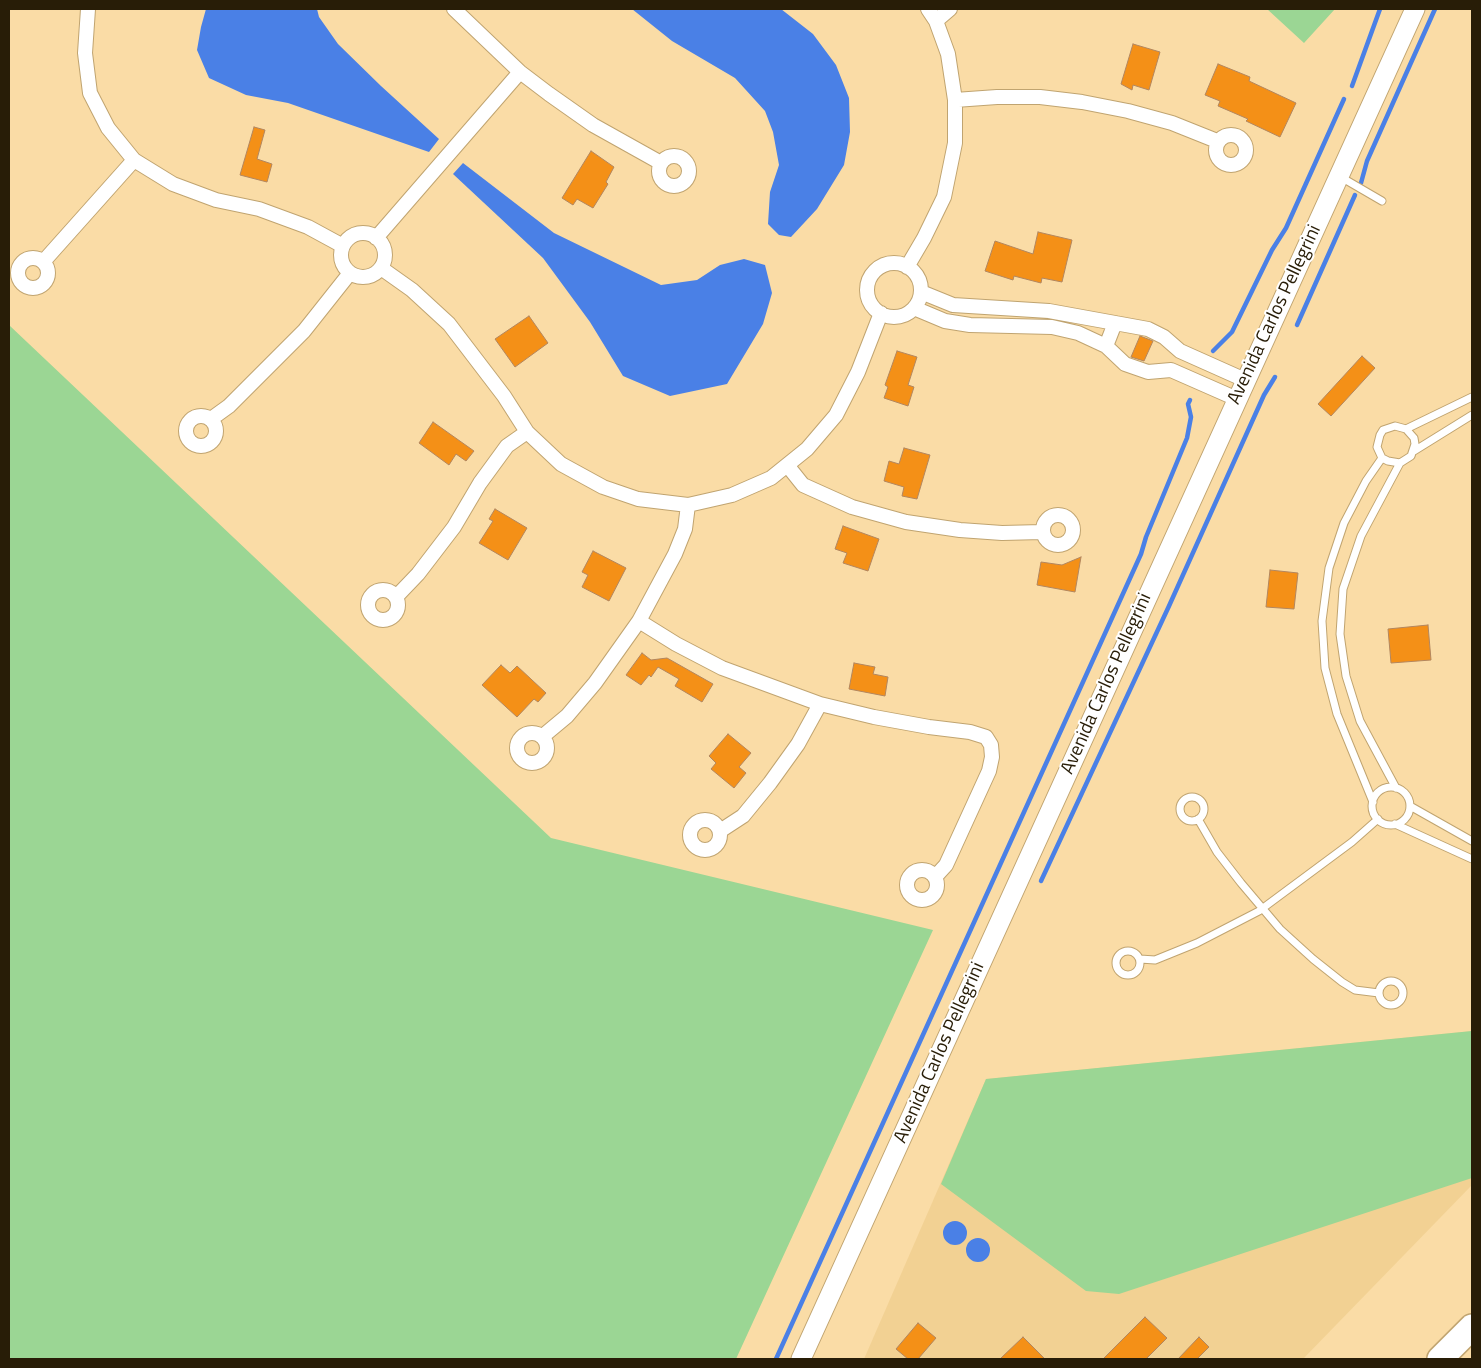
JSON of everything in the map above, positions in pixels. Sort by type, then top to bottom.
[{"type":"highway","points":[[1440,1359],[1472,1327]]},
{"type":"main road","name":"Avenida Carlos Pellegrini","points":[[801,1359],[1415,9]]},
{"type":"street","points":[[88,9],[85,53],[90,93],[108,128],[134,160],[172,184],[216,200],[267,212],[308,227],[344,246]]},
{"type":"street","points":[[454,9],[520,72],[593,125],[661,163]]},
{"type":"street","points":[[908,267],[944,197],[955,144],[955,100],[948,54],[936,21],[928,9]]},
{"type":"street","points":[[936,21],[950,9]]},
{"type":"street","points":[[376,238],[520,72]]},
{"type":"street","points":[[955,100],[1032,97],[1082,102],[1128,111],[1172,123],[1218,141]]},
{"type":"street","points":[[43,262],[134,160]]},
{"type":"street","points":[[369,234],[376,238],[384,248],[384,262],[381,268],[370,276],[356,276],[350,273],[342,260],[344,246],[348,240],[354,235],[369,234]]},
{"type":"street","points":[[895,263],[908,267],[917,276],[921,292],[914,308],[907,314],[890,316],[881,314],[874,308],[869,301],[867,292],[871,275],[878,268],[886,264],[895,263]]},
{"type":"street","points":[[381,268],[412,290],[449,324],[504,396],[527,432],[562,464],[603,487],[638,499],[688,505],[732,495],[771,478],[807,449],[836,415],[858,372],[881,314]]},
{"type":"street","points":[[211,419],[229,406],[304,331],[350,273]]},
{"type":"street","points":[[921,292],[953,305],[1049,311],[1148,329],[1164,337],[1180,351],[1245,380]]},
{"type":"street","points":[[914,308],[945,321],[970,325],[1052,327],[1078,334],[1106,346],[1125,364],[1148,372],[1171,370],[1237,399]]},
{"type":"street","points":[[1106,346],[1115,322]]},
{"type":"street","points":[[1171,370],[1180,351]]},
{"type":"street","points":[[396,597],[418,574],[454,527],[480,484],[508,446],[527,432]]},
{"type":"street","points":[[787,465],[803,485],[852,507],[906,522],[960,530],[1002,533],[1042,532]]},
{"type":"street","points":[[542,736],[566,716],[595,683],[639,620],[675,554],[685,529],[688,505]]},
{"type":"street","points":[[639,620],[676,644],[722,668],[820,704],[874,717],[970,732],[986,737],[991,745],[992,757],[989,771],[946,865],[936,877]]},
{"type":"street","points":[[720,832],[743,816],[770,784],[798,744],[820,704]]},
{"type":"lane","points":[[1339,176],[1382,201]]},
{"type":"lane","points":[[1400,463],[1394,463],[1382,458],[1377,447],[1377,441],[1383,430],[1394,426],[1406,428],[1472,397]]},
{"type":"lane","points":[[1382,458],[1366,481],[1344,523],[1329,568],[1322,621],[1325,668],[1337,714],[1372,802],[1374,814],[1378,819],[1389,825],[1406,818],[1410,806],[1406,794],[1396,788],[1360,721],[1346,676],[1340,634],[1343,589],[1361,536],[1400,463],[1411,456],[1414,451],[1472,415]]},
{"type":"lane","points":[[1406,428],[1414,438],[1414,451]]},
{"type":"lane","points":[[1372,802],[1378,792],[1384,788],[1396,788]]},
{"type":"lane","points":[[1410,806],[1472,841]]},
{"type":"lane","points":[[1198,819],[1217,852],[1286,935],[1342,982],[1355,990],[1379,993]]},
{"type":"lane","points":[[1140,959],[1155,960],[1198,943],[1262,908],[1352,842],[1378,819]]},
{"type":"lane","points":[[1395,824],[1472,859]]},
{"type":"shaded area","points":[[1472,1031],[1472,1185],[1303,1359],[864,1359],[986,1079]]},
{"type":"green space","points":[[1267,9],[1335,9],[1304,43]]},
{"type":"green space","points":[[9,325],[551,838],[933,930],[736,1359],[9,1359]]},
{"type":"green space","points":[[1472,1031],[1472,1178],[1119,1294],[1086,1291],[941,1184],[986,1079]]},
{"type":"water","points":[[206,9],[317,9],[319,17],[338,44],[439,139],[429,152],[288,103],[246,95],[209,78],[197,50]]},
{"type":"water","points":[[632,9],[781,9],[813,34],[836,65],[849,98],[850,132],[844,165],[817,209],[791,237],[779,235],[768,224],[770,192],[779,165],[773,132],[765,111],[735,78],[672,41]]},
{"type":"water","points":[[463,163],[554,233],[661,285],[697,280],[720,265],[744,259],[765,265],[772,293],[763,324],[727,384],[670,396],[623,376],[590,322],[543,258],[453,174]]},
{"type":"water","points":[[955,1221],[960,1222],[966,1228],[966,1238],[960,1244],[955,1245],[950,1244],[944,1238],[943,1233],[944,1228],[950,1222]]},
{"type":"water","points":[[978,1238],[986,1242],[990,1250],[986,1258],[978,1262],[970,1258],[966,1250],[970,1242]]},
{"type":"building","points":[[1133,44],[1160,52],[1149,90],[1133,85],[1132,90],[1121,84]]},
{"type":"building","points":[[1218,64],[1250,77],[1249,81],[1296,103],[1280,137],[1246,121],[1248,119],[1218,106],[1220,101],[1205,95]]},
{"type":"building","points":[[254,127],[265,130],[257,159],[272,164],[267,182],[240,175]]},
{"type":"building","points":[[591,151],[614,167],[606,182],[608,184],[593,208],[577,199],[573,205],[562,198]]},
{"type":"building","points":[[1038,232],[1072,240],[1062,282],[1042,278],[1041,283],[1014,276],[1013,280],[985,271],[995,241],[1033,254]]},
{"type":"building","points":[[529,316],[548,343],[515,367],[495,339]]},
{"type":"building","points":[[1140,336],[1153,341],[1144,361],[1131,357]]},
{"type":"building","points":[[897,351],[917,357],[908,385],[914,387],[908,406],[884,398],[888,387],[885,385]]},
{"type":"building","points":[[1362,356],[1375,368],[1331,416],[1318,404]]},
{"type":"building","points":[[433,422],[474,451],[466,461],[456,454],[449,465],[419,443]]},
{"type":"building","points":[[904,448],[930,455],[917,499],[902,496],[904,487],[884,481],[889,461],[899,464]]},
{"type":"building","points":[[495,509],[527,528],[508,560],[479,543],[493,521],[489,519]]},
{"type":"building","points":[[843,526],[879,539],[868,571],[843,563],[847,553],[835,549]]},
{"type":"building","points":[[593,551],[626,568],[609,601],[582,587],[588,575],[582,572]]},
{"type":"building","points":[[1081,557],[1075,592],[1037,585],[1041,562],[1062,565]]},
{"type":"building","points":[[1270,570],[1298,573],[1294,609],[1266,607]]},
{"type":"building","points":[[1428,625],[1431,660],[1391,663],[1388,629]]},
{"type":"building","points":[[642,653],[651,660],[667,658],[713,684],[702,702],[675,686],[679,679],[658,667],[651,677],[649,675],[641,685],[626,675]]},
{"type":"building","points":[[854,663],[875,667],[873,674],[888,677],[885,696],[849,689]]},
{"type":"building","points":[[501,665],[510,673],[517,666],[546,693],[538,702],[534,699],[517,717],[482,685]]},
{"type":"building","points":[[728,734],[751,753],[739,767],[746,773],[734,788],[711,769],[716,763],[709,756]]},
{"type":"building","points":[[1145,1317],[1167,1338],[1146,1359],[1103,1359]]},
{"type":"building","points":[[918,1323],[936,1338],[918,1359],[908,1359],[896,1349]]},
{"type":"building","points":[[1023,1337],[1045,1359],[1000,1359]]},
{"type":"building","points":[[1199,1337],[1209,1347],[1197,1359],[1178,1359]]},
{"type":"waterway","points":[[1352,86],[1380,9]]},
{"type":"waterway","points":[[1361,183],[1367,161],[1435,9]]},
{"type":"waterway","points":[[1213,351],[1232,332],[1272,250],[1286,228],[1344,99]]},
{"type":"waterway","points":[[1297,325],[1355,195]]},
{"type":"waterway","points":[[1041,881],[1169,606],[1264,395],[1275,377]]},
{"type":"waterway","points":[[776,1359],[1141,554],[1146,537],[1187,438],[1191,417],[1188,404],[1190,400]]}]
